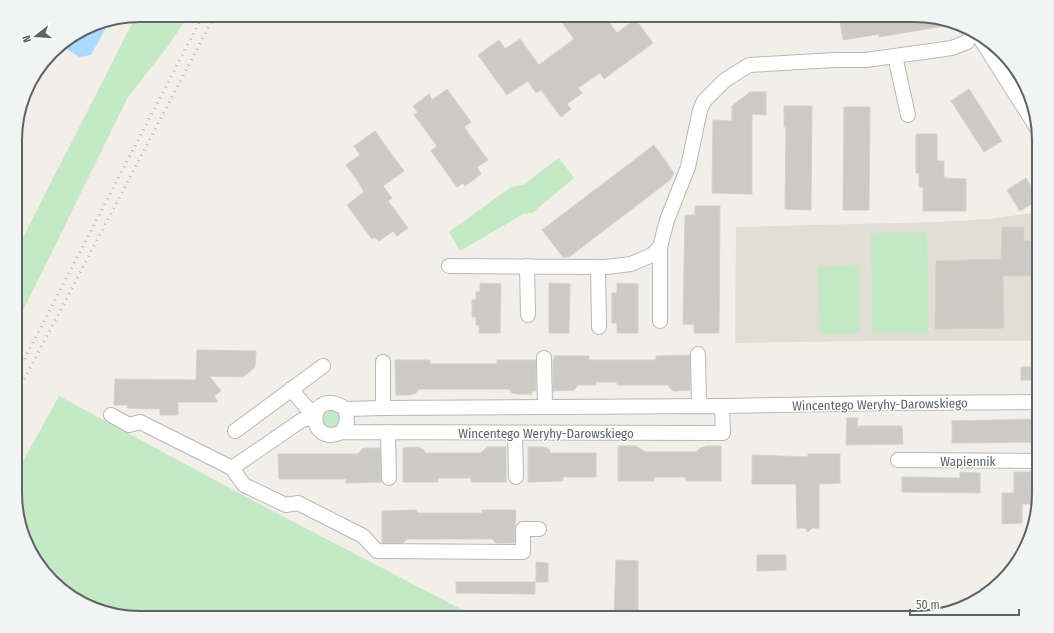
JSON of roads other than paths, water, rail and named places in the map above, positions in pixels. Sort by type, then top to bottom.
[{"type":"street","points":[[660,320],[660,247],[667,220],[688,167],[700,110],[704,101],[725,80],[749,65],[828,60],[866,60],[952,48],[967,42],[971,37]]},
{"type":"street","points":[[984,45],[1029,115]]},
{"type":"street","points":[[895,56],[908,115]]},
{"type":"street","points":[[449,266],[598,267],[631,264],[652,255],[660,247]]},
{"type":"street","points":[[527,266],[528,315]]},
{"type":"street","points":[[598,267],[599,327]]},
{"type":"street","points":[[698,354],[699,406]]},
{"type":"street","name":"Wincentego Weryhy-Darowskiego","points":[[544,358],[545,407]]},
{"type":"street","points":[[383,362],[383,408]]},
{"type":"street","points":[[235,431],[323,366]]},
{"type":"street","name":"Wincentego Weryhy-Darowskiego","points":[[292,389],[306,407],[315,414],[317,427],[322,433],[330,435],[342,432],[723,433],[722,406]]},
{"type":"street","name":"Wincentego Weryhy-Darowskiego","points":[[232,468],[302,420],[315,414],[321,405],[328,402],[336,403],[346,409],[1032,402]]},
{"type":"street","points":[[342,432],[347,422],[346,409]]},
{"type":"street","points":[[111,415],[129,425],[140,422],[232,468],[244,485],[286,505],[298,503],[363,536],[377,551],[523,552],[523,529],[539,529]]},
{"type":"street","points":[[388,432],[389,478]]},
{"type":"street","points":[[515,432],[516,477]]},
{"type":"street","name":"Wapiennik","points":[[898,460],[1032,461]]},
{"type":"water","points":[[107,27],[91,55],[79,57],[65,48],[88,34]]},
{"type":"railway","points":[[22,363],[199,22]]},
{"type":"railway","points":[[22,384],[211,22]]}]
